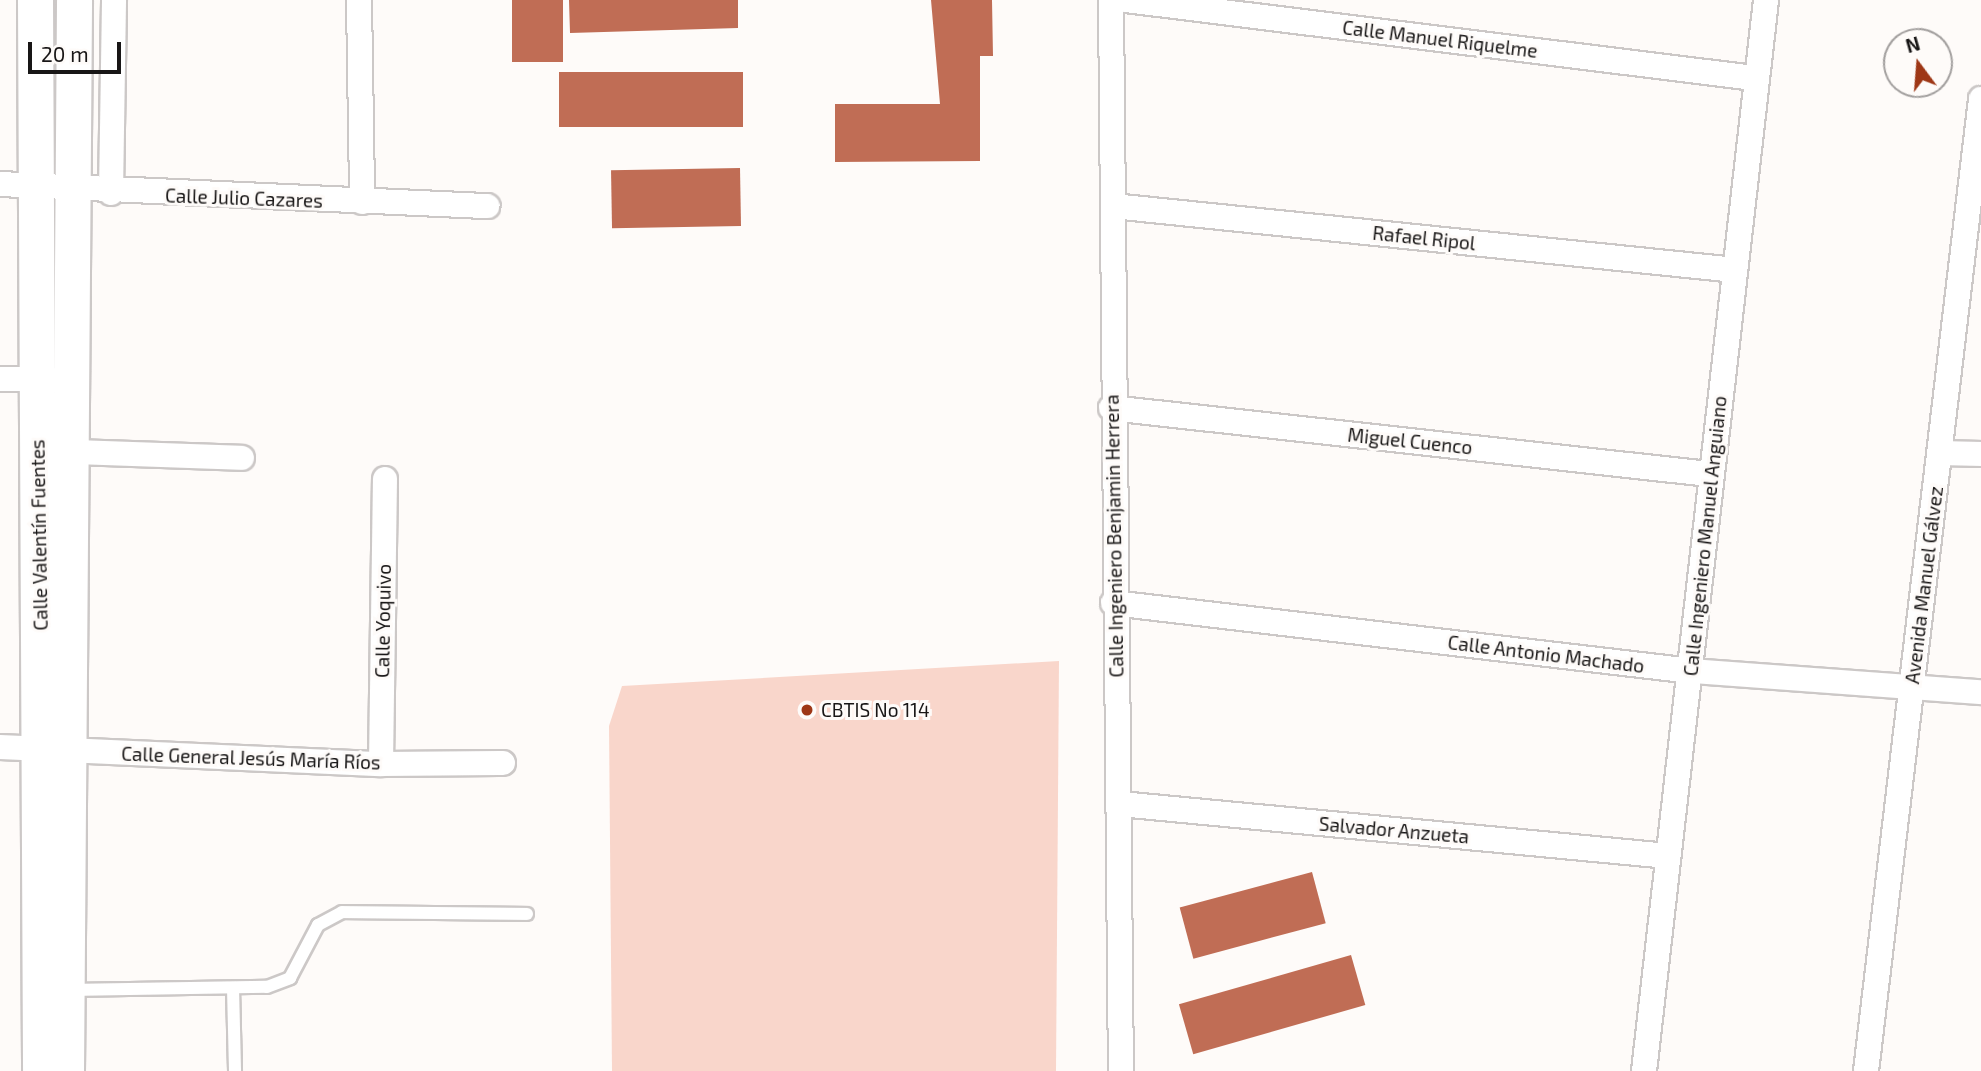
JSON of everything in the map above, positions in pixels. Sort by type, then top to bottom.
[{"type":"main road","name":"Calle Valentín Fuentes","points":[[35,0],[73,380],[73,452],[40,1071]]},
{"type":"main road","name":"Calle Valentín Fuentes","points":[[66,1071],[67,990],[57,750],[37,379],[74,0]]},
{"type":"street","points":[[111,193],[114,0]]},
{"type":"street","points":[[359,0],[362,202]]},
{"type":"street","name":"Calle Ingeniero Benjamin Herrera","points":[[1111,0],[1111,408],[1113,603],[1120,804],[1121,1071]]},
{"type":"street","name":"Calle Manuel Riquelme","points":[[1126,0],[1754,78]]},
{"type":"street","name":"Calle Ingeniero Manuel Anguiano","points":[[1644,1071],[1692,671],[1709,474],[1735,270],[1754,78],[1766,0]]},
{"type":"street","name":"Avenida Manuel Gálvez","points":[[1866,1071],[1910,688],[1974,222],[1981,99]]},
{"type":"street","name":"Calle Julio Cazares","points":[[0,184],[111,193],[488,206]]},
{"type":"street","name":"Rafael Ripol","points":[[1112,205],[1735,270]]},
{"type":"street","points":[[0,379],[73,380]]},
{"type":"street","name":"Miguel Cuenco","points":[[1111,408],[1709,474]]},
{"type":"street","points":[[73,452],[242,458]]},
{"type":"street","points":[[1941,453],[1981,454]]},
{"type":"street","name":"Calle Yoquivo","points":[[381,764],[385,479]]},
{"type":"street","name":"Calle Antonio Machado","points":[[1113,603],[1692,671],[1981,692]]},
{"type":"street","name":"Calle General Jesús María Ríos","points":[[0,747],[381,764],[503,763]]},
{"type":"street","name":"Salvador Anzueta","points":[[1120,804],[1668,856]]},
{"type":"lane","points":[[67,990],[267,987],[290,978],[318,925],[342,912],[527,914]]},
{"type":"lane","points":[[233,988],[236,1071]]},
{"type":"shaded area","points":[[1059,661],[1056,1071],[612,1071],[609,726],[622,686]]},
{"type":"building","points":[[512,0],[563,0],[563,62],[512,62]]},
{"type":"building","points":[[569,0],[738,0],[738,28],[570,33]]},
{"type":"building","points":[[931,0],[992,0],[993,56],[980,56],[980,161],[835,162],[835,104],[940,104]]},
{"type":"building","points":[[559,72],[743,72],[743,127],[559,127]]},
{"type":"building","points":[[740,168],[741,226],[612,228],[611,170]]},
{"type":"building","points":[[1312,872],[1326,923],[1193,959],[1180,907]]},
{"type":"building","points":[[1351,955],[1365,1005],[1193,1054],[1179,1004]]},
{"type":"place","name":"CBTIS No 114","points":[[807,710]]}]
